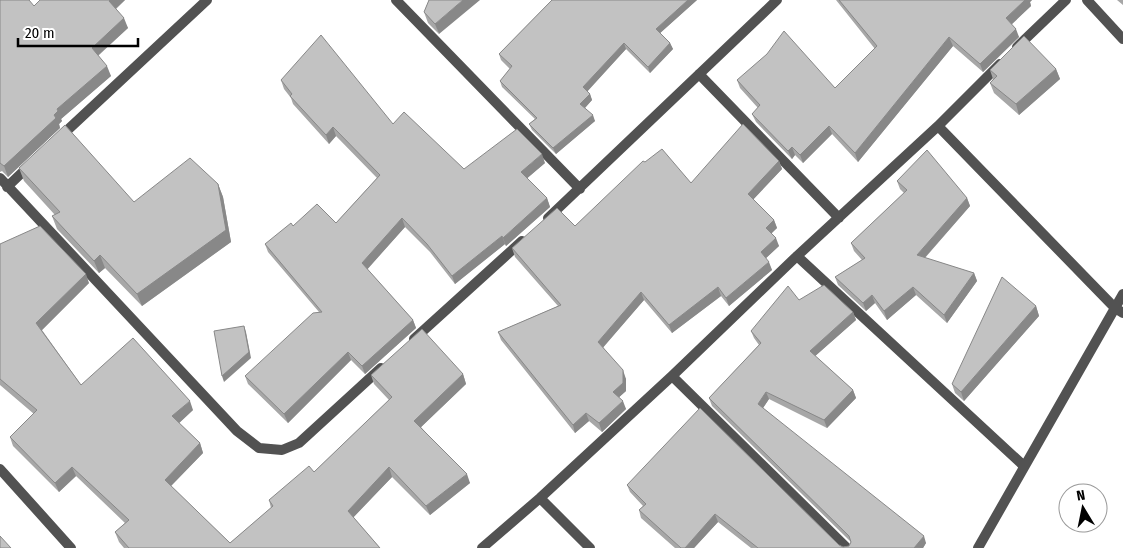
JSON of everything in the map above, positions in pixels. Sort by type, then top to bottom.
[{"type":"street","points":[[50,147],[207,0]]},
{"type":"street","points":[[396,0],[580,189]]},
{"type":"street","points":[[543,222],[580,189],[777,0]]},
{"type":"street","points":[[482,548],[540,498],[672,376],[797,256],[938,126],[1066,0]]},
{"type":"street","points":[[1087,0],[1123,39]]},
{"type":"street","points":[[699,74],[840,218]]},
{"type":"street","points":[[938,126],[1119,310]]},
{"type":"street","points":[[7,187],[36,160]]},
{"type":"street","points":[[0,178],[237,431],[258,448],[282,450],[299,443],[388,362]]},
{"type":"street","points":[[403,349],[528,236]]},
{"type":"street","points":[[797,256],[1024,466]]},
{"type":"street","points":[[978,548],[1024,466],[1119,310],[1123,294]]},
{"type":"street","points":[[672,376],[847,548]]},
{"type":"street","points":[[0,469],[70,548]]},
{"type":"street","points":[[540,498],[590,548]]},
{"type":"building","points":[[0,0],[29,0],[34,6],[40,0],[110,0],[124,18],[92,48],[107,66],[57,109],[58,111],[54,115],[56,118],[4,166],[0,163]]},
{"type":"building","points":[[429,0],[463,0],[435,24],[424,12]]},
{"type":"building","points":[[552,0],[688,0],[656,29],[670,43],[648,67],[624,43],[583,87],[590,94],[580,104],[593,115],[553,148],[529,124],[537,118],[500,81],[512,66],[499,54]]},
{"type":"building","points":[[839,0],[1025,0],[1006,18],[1016,29],[980,64],[949,37],[855,153],[829,126],[800,155],[792,147],[788,151],[752,114],[760,105],[737,80],[767,54],[784,31],[835,88],[877,46]]},
{"type":"building","points":[[321,35],[393,124],[404,112],[464,169],[517,129],[542,154],[521,172],[547,198],[503,238],[502,236],[452,276],[427,244],[402,218],[362,263],[413,320],[362,366],[348,352],[284,414],[245,376],[313,313],[322,312],[265,244],[291,223],[293,226],[317,204],[336,223],[380,175],[333,127],[326,135],[290,96],[292,94],[281,80]]},
{"type":"building","points":[[1024,36],[1056,69],[1016,104],[990,83],[997,76],[990,70]]},
{"type":"building","points":[[743,124],[779,161],[748,194],[774,220],[766,228],[776,238],[761,252],[769,262],[726,298],[718,287],[669,325],[641,292],[598,342],[623,370],[623,383],[613,392],[623,401],[599,423],[586,413],[573,425],[498,332],[561,305],[512,248],[557,208],[575,226],[643,161],[645,162],[662,149],[691,183]]},
{"type":"building","points":[[65,125],[134,202],[190,158],[218,184],[226,230],[137,294],[100,255],[94,261],[52,216],[60,212],[19,168]]},
{"type":"building","points":[[927,150],[967,198],[917,255],[974,273],[944,315],[913,287],[884,311],[872,295],[863,303],[835,277],[865,258],[851,243],[907,190],[897,181]]},
{"type":"building","points":[[40,226],[86,274],[36,323],[81,385],[133,338],[190,401],[172,416],[200,443],[165,480],[230,543],[273,506],[269,500],[309,466],[314,472],[392,397],[371,375],[422,329],[463,374],[414,421],[467,474],[426,506],[389,467],[348,511],[380,548],[129,548],[115,532],[129,520],[72,467],[55,483],[10,437],[37,410],[0,379],[0,244]]},
{"type":"building","points":[[1002,277],[1036,306],[961,392],[952,384]]},
{"type":"building","points":[[824,285],[853,312],[810,351],[853,390],[824,420],[766,392],[758,404],[924,536],[914,548],[758,548],[715,514],[685,548],[681,548],[639,510],[646,504],[627,485],[700,408],[839,545],[843,547],[849,546],[851,542],[849,536],[709,398],[761,343],[751,331],[788,286],[799,300]]},
{"type":"building","points":[[244,326],[249,352],[222,376],[214,331]]},
{"type":"building","points":[[0,536],[11,548],[0,548]]}]
